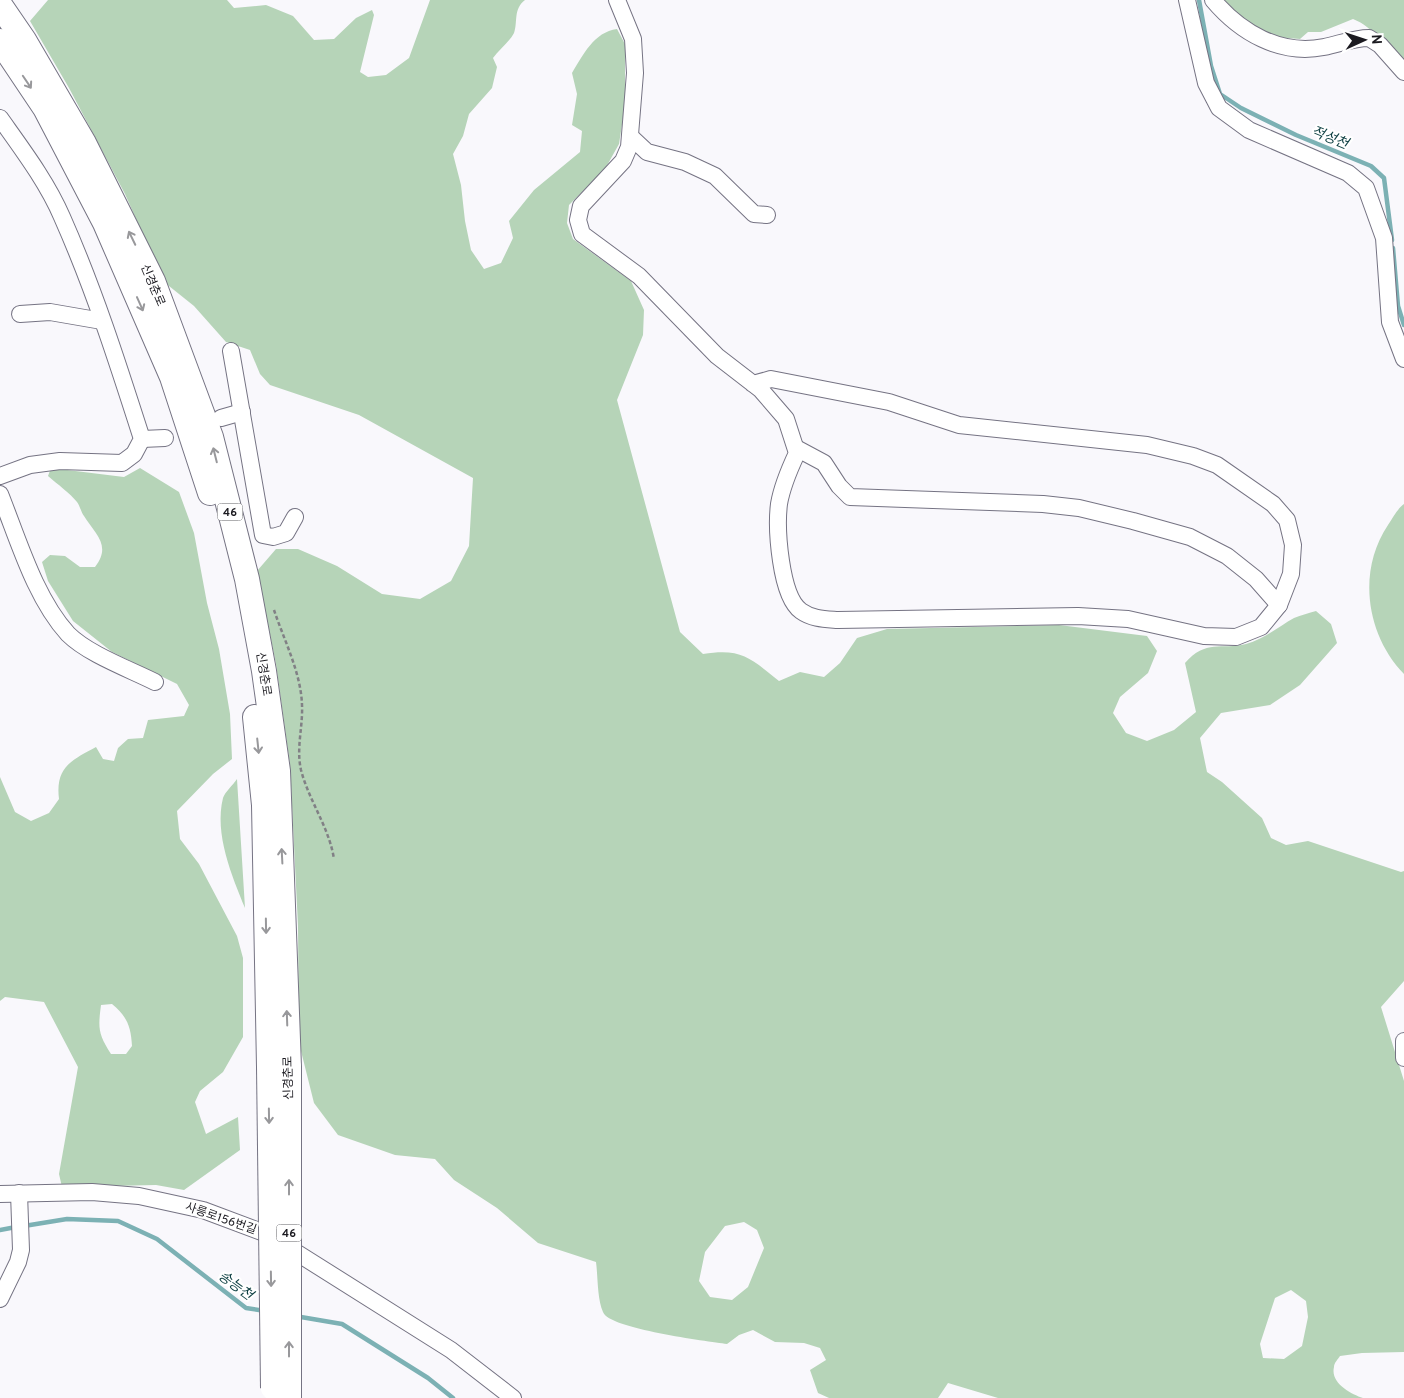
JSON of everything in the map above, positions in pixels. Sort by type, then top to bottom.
[{"type":"highway","name":"신경춘로","points":[[0,5],[24,40],[84,143],[153,281],[211,437],[247,579],[264,671],[278,771],[279,1067],[273,1398]]},
{"type":"highway","name":"신경춘로","points":[[0,41],[44,108],[105,223],[168,368],[208,485],[232,578],[253,692],[264,806],[279,1067],[289,1398]]},
{"type":"street","points":[[617,0],[633,39],[635,73],[629,147],[623,161],[581,206],[578,220],[582,234],[639,276],[717,356],[754,384],[786,419],[797,453],[786,477],[779,506],[779,534],[784,577],[789,596],[800,611],[817,618],[1078,616],[1128,619],[1204,636],[1236,637],[1261,627],[1279,605],[1292,574],[1293,545],[1287,520],[1273,504],[1217,465],[1193,456],[1147,445],[959,425],[889,402],[771,379],[754,384]]},
{"type":"street","points":[[1186,0],[1206,83],[1219,108],[1249,130],[1348,173],[1366,188],[1384,238],[1390,322],[1404,359]]},
{"type":"street","points":[[1213,0],[1231,19],[1262,40],[1283,46],[1312,49],[1369,38],[1380,45],[1404,72]]},
{"type":"street","points":[[0,118],[33,164],[62,216],[102,321],[142,438],[134,454],[122,463],[60,461],[30,465],[0,476]]},
{"type":"street","points":[[630,137],[648,152],[685,162],[714,176],[754,214],[767,215]]},
{"type":"street","points":[[20,314],[50,312],[102,321]]},
{"type":"street","points":[[231,351],[263,535],[273,537],[286,533],[294,517]]},
{"type":"street","points":[[221,418],[242,412]]},
{"type":"street","points":[[142,438],[165,438]]},
{"type":"street","points":[[796,448],[824,463],[839,486],[850,497],[1042,504],[1079,508],[1190,537],[1227,556],[1256,579],[1279,605]]},
{"type":"street","points":[[0,494],[45,602],[69,634],[92,651],[155,682]]},
{"type":"street","points":[[1404,1041],[1404,1058]]},
{"type":"street","name":"사릉로156번길","points":[[0,1194],[92,1192],[147,1197],[203,1210],[268,1234],[451,1350],[514,1398]]},
{"type":"street","points":[[0,1299],[18,1262],[21,1237],[19,1194]]},
{"type":"path","points":[[271,603],[300,684],[302,706],[299,737],[301,770],[331,840],[334,859]]},
{"type":"green space","points":[[48,0],[227,0],[234,8],[266,5],[293,16],[314,40],[334,39],[356,18],[372,10],[374,15],[360,72],[368,77],[386,75],[409,58],[430,0],[525,0],[517,11],[514,33],[493,58],[497,67],[492,88],[469,114],[463,136],[453,154],[461,185],[465,221],[471,250],[484,269],[501,263],[513,238],[509,221],[534,190],[580,152],[582,131],[572,125],[577,94],[572,73],[596,39],[609,31],[617,29],[625,44],[625,105],[619,144],[605,169],[569,205],[567,223],[573,239],[631,281],[644,310],[643,335],[617,400],[680,632],[703,654],[727,652],[737,654],[760,666],[779,681],[800,672],[824,677],[840,663],[857,638],[887,629],[1059,625],[1147,636],[1157,651],[1148,673],[1120,697],[1113,713],[1126,733],[1147,741],[1174,730],[1196,712],[1185,663],[1200,651],[1207,648],[1237,646],[1253,642],[1294,618],[1316,611],[1331,624],[1337,643],[1300,685],[1270,705],[1221,713],[1200,738],[1207,772],[1222,782],[1262,818],[1271,838],[1286,845],[1308,841],[1401,872],[1404,871],[1404,981],[1381,1007],[1404,1081],[1404,1352],[1362,1353],[1340,1356],[1334,1366],[1335,1378],[1347,1391],[1363,1398],[998,1398],[948,1383],[938,1398],[829,1398],[818,1393],[810,1370],[826,1360],[820,1348],[804,1343],[775,1342],[753,1330],[739,1335],[727,1344],[660,1333],[622,1324],[609,1318],[603,1312],[596,1262],[538,1243],[497,1208],[454,1180],[435,1159],[395,1155],[338,1135],[314,1103],[299,1043],[298,926],[290,765],[276,664],[257,571],[276,549],[298,549],[337,566],[382,594],[420,599],[451,581],[469,546],[473,478],[359,415],[270,385],[260,374],[250,350],[226,342],[194,306],[164,282],[125,194],[69,88],[30,21]],"holes":[[[744,1222],[757,1230],[764,1248],[748,1287],[732,1300],[710,1297],[699,1281],[705,1252],[725,1226]],[[1291,1290],[1306,1301],[1308,1317],[1302,1346],[1284,1359],[1263,1358],[1260,1344],[1275,1298]]]},
{"type":"green space","points":[[1223,0],[1404,0],[1404,63],[1374,33],[1353,19],[1321,32],[1308,32],[1300,39],[1274,37],[1244,24]]},
{"type":"green space","points":[[51,468],[124,477],[140,468],[179,492],[194,533],[207,603],[219,649],[230,714],[232,759],[213,774],[177,811],[180,839],[199,864],[237,936],[243,958],[243,1037],[223,1072],[200,1091],[195,1102],[206,1134],[238,1117],[240,1150],[184,1190],[156,1185],[62,1187],[59,1174],[78,1067],[44,1002],[5,997],[0,1001],[0,777],[15,812],[31,821],[49,813],[59,799],[58,788],[60,779],[67,766],[73,761],[96,747],[103,759],[114,761],[118,748],[128,739],[143,738],[148,720],[184,716],[189,705],[177,684],[112,652],[73,621],[48,581],[42,562],[50,555],[65,556],[80,567],[95,567],[100,559],[102,546],[97,534],[77,502],[48,476]],"holes":[[[112,1004],[125,1018],[131,1033],[132,1046],[126,1054],[111,1054],[100,1031],[101,1005]]]},
{"type":"green space","points":[[1404,504],[1404,674],[1391,658],[1381,641],[1374,622],[1369,582],[1372,562],[1378,543],[1399,508]]},
{"type":"green space","points":[[237,779],[245,908],[226,854],[221,826],[223,798]]},
{"type":"waterway","name":"적성천","points":[[1199,0],[1211,66],[1220,94],[1241,108],[1296,135],[1371,166],[1384,178],[1392,240]]},
{"type":"waterway","name":"적성천","points":[[1393,248],[1398,306],[1404,325]]},
{"type":"waterway","name":"송능천","points":[[24,1226],[67,1219],[118,1221],[157,1239],[246,1308],[265,1311]]},
{"type":"waterway","name":"송능천","points":[[0,1230],[16,1227]]},
{"type":"waterway","name":"송능천","points":[[295,1316],[342,1324],[428,1378],[453,1398]]}]
